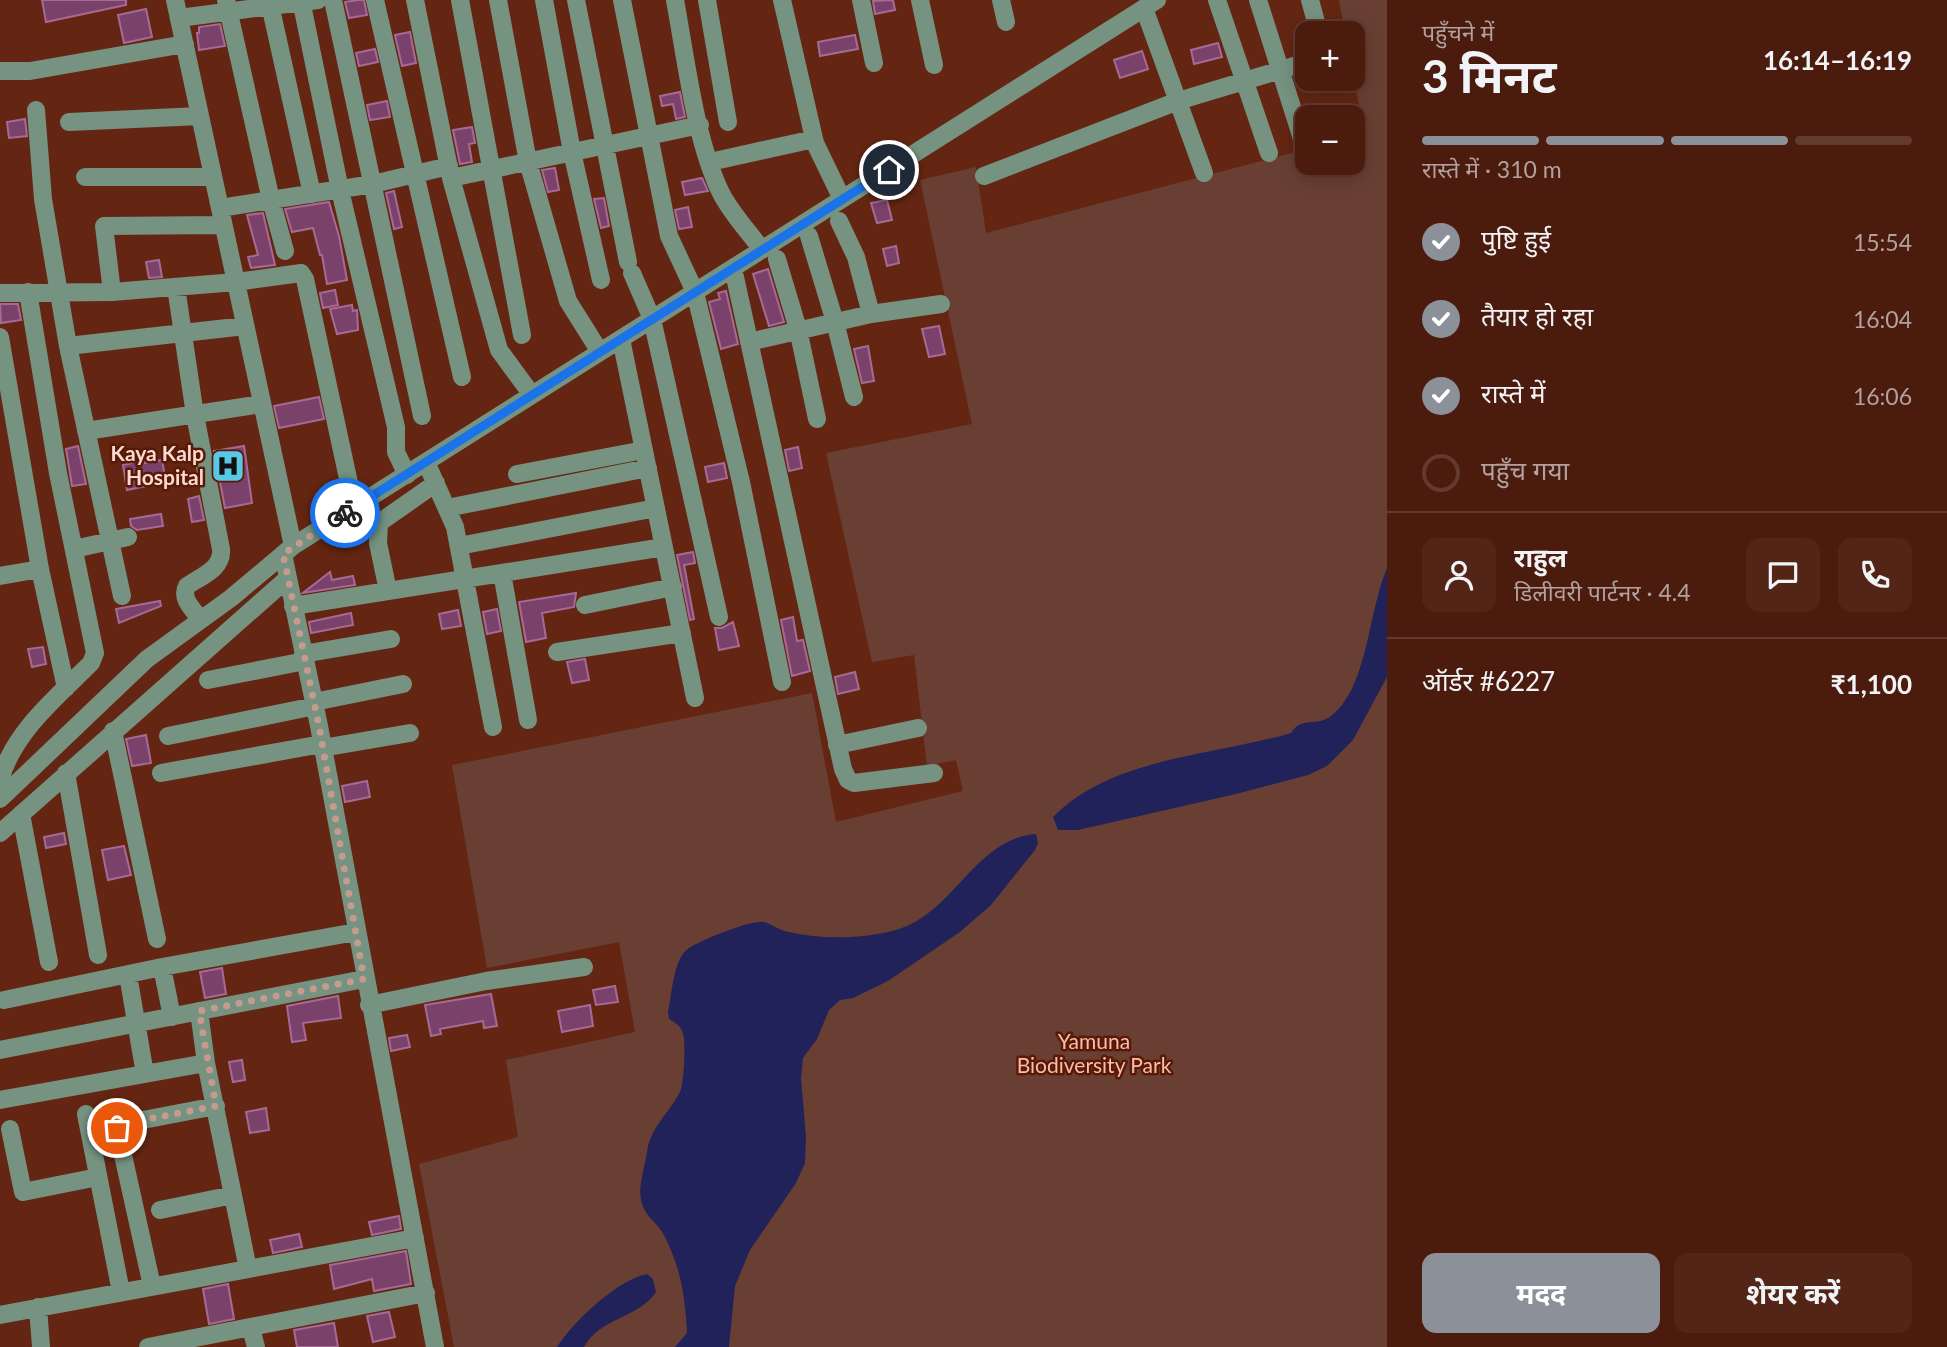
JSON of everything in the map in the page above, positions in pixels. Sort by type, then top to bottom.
[{"type":"street","points":[[175,0],[262,404],[288,550],[288,578],[293,606],[314,704],[435,1347]]},
{"type":"street","points":[[333,0],[422,416]]},
{"type":"street","points":[[375,0],[462,377]]},
{"type":"street","points":[[415,0],[450,172],[500,353],[532,395]]},
{"type":"street","points":[[460,0],[522,335]]},
{"type":"street","points":[[498,0],[528,162],[569,304],[600,352]]},
{"type":"street","points":[[544,0],[572,152],[601,280]]},
{"type":"street","points":[[576,0],[630,267],[653,319],[719,617]]},
{"type":"street","points":[[622,0],[670,238],[695,292],[741,482],[782,682]]},
{"type":"street","points":[[674,0],[710,162],[726,200],[770,254],[797,329],[817,419]]},
{"type":"street","points":[[708,0],[728,122]]},
{"type":"street","points":[[782,0],[816,144],[842,199]]},
{"type":"street","points":[[861,0],[874,63]]},
{"type":"street","points":[[920,0],[934,65]]},
{"type":"street","points":[[1001,0],[1006,22]]},
{"type":"street","points":[[1217,0],[1269,153]]},
{"type":"street","points":[[1258,0],[1295,114]]},
{"type":"street","points":[[1310,0],[1316,21]]},
{"type":"street","points":[[179,18],[228,6],[307,1],[340,190],[396,427],[396,452],[407,475]]},
{"type":"street","points":[[269,4],[312,194]]},
{"type":"street","points":[[0,799],[147,659],[201,620],[288,550],[733,268],[770,254],[842,199],[1151,4],[1178,102],[1203,173]]},
{"type":"street","points":[[228,6],[285,251]]},
{"type":"street","points":[[0,71],[30,71],[185,44]]},
{"type":"street","points":[[984,176],[1178,102],[1295,66]]},
{"type":"street","points":[[36,110],[43,199],[58,292],[122,596]]},
{"type":"street","points":[[69,122],[200,116]]},
{"type":"street","points":[[112,292],[104,226],[222,216],[271,200],[373,184],[415,173],[491,170],[700,125]]},
{"type":"street","points":[[710,162],[816,144]]},
{"type":"street","points":[[85,177],[213,177]]},
{"type":"street","points":[[839,221],[856,257],[871,314]]},
{"type":"street","points":[[809,236],[854,397]]},
{"type":"street","points":[[733,268],[843,769],[848,780],[854,783],[934,773]]},
{"type":"street","points":[[0,293],[112,292],[236,282],[297,272],[304,275],[349,483]]},
{"type":"street","points":[[176,287],[195,415],[221,553],[216,566],[184,591],[185,599],[201,620]]},
{"type":"street","points":[[2,770],[28,727],[64,679],[91,663],[95,651],[58,473],[28,292]]},
{"type":"street","points":[[749,342],[871,314],[941,304]]},
{"type":"street","points":[[68,346],[245,326]]},
{"type":"street","points":[[0,337],[40,569],[64,679]]},
{"type":"street","points":[[621,339],[695,698]]},
{"type":"street","points":[[86,431],[262,404]]},
{"type":"street","points":[[517,474],[644,450]]},
{"type":"street","points":[[426,462],[455,527],[493,727]]},
{"type":"street","points":[[447,508],[648,468]]},
{"type":"street","points":[[388,591],[378,543],[379,523],[436,483]]},
{"type":"street","points":[[459,546],[656,508]]},
{"type":"street","points":[[74,549],[128,537]]},
{"type":"street","points":[[293,606],[664,547]]},
{"type":"street","points":[[0,576],[40,569]]},
{"type":"street","points":[[502,573],[528,720]]},
{"type":"street","points":[[0,833],[288,578]]},
{"type":"street","points":[[585,605],[673,587]]},
{"type":"street","points":[[557,652],[682,632]]},
{"type":"street","points":[[208,680],[391,639]]},
{"type":"street","points":[[168,736],[403,684]]},
{"type":"street","points":[[837,744],[918,728]]},
{"type":"street","points":[[113,731],[157,939]]},
{"type":"street","points":[[162,773],[410,733]]},
{"type":"street","points":[[66,773],[98,955]]},
{"type":"street","points":[[21,814],[48,962]]},
{"type":"street","points":[[4,1000],[162,967],[356,932]]},
{"type":"street","points":[[162,967],[172,1017]]},
{"type":"street","points":[[369,1005],[486,981],[584,968]]},
{"type":"street","points":[[128,975],[145,1074]]},
{"type":"street","points":[[0,1050],[364,979]]},
{"type":"street","points":[[199,1011],[206,1063],[248,1269]]},
{"type":"street","points":[[0,1100],[206,1063]]},
{"type":"street","points":[[152,1286],[117,1128],[122,1124],[216,1106]]},
{"type":"street","points":[[86,1114],[121,1292]]},
{"type":"street","points":[[10,1129],[23,1192],[99,1177]]},
{"type":"street","points":[[160,1210],[233,1195]]},
{"type":"street","points":[[0,1315],[415,1238]]},
{"type":"street","points":[[148,1347],[426,1293]]},
{"type":"street","points":[[38,1307],[41,1347]]},
{"type":"street","points":[[251,1328],[256,1347]]},
{"type":"green space","name":"Yamuna Biodiversity Park","points":[[1339,0],[1387,0],[1387,1347],[454,1347],[419,1164],[518,1137],[506,1060],[635,1032],[619,942],[487,968],[452,765],[812,693],[836,822],[963,791],[956,760],[927,766],[914,655],[872,662],[826,453],[972,424],[920,180],[976,167],[986,233],[1295,152],[1295,175],[1365,175],[1365,105],[1359,105],[1356,91],[1365,91],[1365,21],[1343,21]]},
{"type":"shaded area","points":[[1387,568],[1387,677],[1353,740],[1327,766],[1308,775],[1236,794],[1078,830],[1058,830],[1053,817],[1077,797],[1104,782],[1165,761],[1291,733],[1303,723],[1323,720],[1332,715],[1344,702],[1358,673]]},
{"type":"shaded area","points":[[1036,834],[1038,843],[1035,850],[991,905],[960,932],[888,981],[853,998],[840,1000],[829,1010],[817,1039],[803,1058],[801,1078],[806,1136],[805,1163],[796,1183],[750,1250],[735,1286],[729,1347],[675,1347],[687,1333],[681,1282],[664,1235],[643,1206],[640,1189],[652,1135],[676,1100],[681,1087],[684,1039],[680,1027],[669,1019],[668,1012],[676,968],[684,953],[715,936],[757,922],[802,935],[830,937],[873,935],[899,929],[935,908],[997,848],[1015,839]]},
{"type":"shaded area","points":[[647,1274],[653,1279],[656,1292],[649,1301],[599,1330],[584,1347],[557,1347],[574,1325],[597,1303],[623,1284]]},
{"type":"building","points":[[42,0],[126,0],[126,5],[46,22]]},
{"type":"building","points":[[364,0],[367,15],[349,18],[345,2]]},
{"type":"building","points":[[893,0],[895,10],[875,14],[873,1]]},
{"type":"building","points":[[146,9],[152,37],[124,43],[118,15]]},
{"type":"building","points":[[220,24],[225,46],[199,50],[199,27]]},
{"type":"building","points":[[410,32],[416,63],[402,66],[395,35]]},
{"type":"building","points":[[855,35],[858,49],[820,56],[818,42]]},
{"type":"building","points":[[1218,43],[1222,57],[1194,64],[1191,50]]},
{"type":"building","points":[[375,49],[378,62],[359,66],[356,53]]},
{"type":"building","points":[[1142,51],[1148,69],[1120,78],[1114,60]]},
{"type":"building","points":[[680,92],[685,117],[676,119],[673,104],[662,106],[660,96]]},
{"type":"building","points":[[387,101],[390,117],[370,120],[367,105]]},
{"type":"building","points":[[25,119],[27,136],[9,138],[7,122]]},
{"type":"building","points":[[472,127],[475,143],[469,144],[472,162],[460,164],[453,130]]},
{"type":"building","points":[[555,168],[559,190],[548,192],[542,170]]},
{"type":"building","points":[[702,178],[708,191],[685,195],[682,182]]},
{"type":"building","points":[[394,191],[402,227],[394,229],[386,193]]},
{"type":"building","points":[[604,198],[609,226],[601,228],[594,199]]},
{"type":"building","points":[[887,200],[892,220],[877,223],[871,203]]},
{"type":"building","points":[[329,202],[347,280],[327,284],[322,255],[313,228],[292,232],[285,209]]},
{"type":"building","points":[[688,207],[692,227],[679,229],[675,210]]},
{"type":"building","points":[[263,213],[275,265],[251,268],[248,257],[258,255],[247,215]]},
{"type":"building","points":[[896,246],[899,263],[887,266],[883,249]]},
{"type":"building","points":[[159,260],[162,277],[149,278],[146,262]]},
{"type":"building","points":[[768,269],[784,322],[769,326],[753,274]]},
{"type":"building","points":[[335,290],[338,305],[323,308],[320,293]]},
{"type":"building","points":[[726,291],[738,344],[721,349],[709,302],[720,299],[718,293]]},
{"type":"building","points":[[0,304],[18,304],[21,320],[1,323]]},
{"type":"building","points":[[352,305],[353,311],[357,310],[358,330],[337,334],[330,309]]},
{"type":"building","points":[[939,326],[945,354],[929,357],[922,329]]},
{"type":"building","points":[[868,346],[874,381],[862,383],[854,349]]},
{"type":"building","points":[[319,397],[324,419],[279,428],[274,406]]},
{"type":"building","points":[[78,446],[86,484],[72,486],[66,449]]},
{"type":"building","points":[[244,446],[252,503],[225,508],[214,451]]},
{"type":"building","points":[[798,447],[802,468],[789,471],[785,450]]},
{"type":"building","points":[[145,460],[145,463],[162,460],[166,482],[127,490],[123,465]]},
{"type":"building","points":[[724,463],[727,478],[708,482],[705,467]]},
{"type":"building","points":[[199,496],[204,520],[192,522],[188,499]]},
{"type":"building","points":[[161,514],[163,526],[137,530],[131,526],[130,519]]},
{"type":"building","points":[[693,552],[695,563],[684,565],[694,619],[690,620],[677,555]]},
{"type":"building","points":[[330,572],[332,580],[353,576],[355,585],[303,593]]},
{"type":"building","points":[[576,593],[574,607],[542,613],[546,638],[526,642],[519,602]]},
{"type":"building","points":[[160,601],[161,606],[119,623],[116,609]]},
{"type":"building","points":[[497,609],[501,631],[487,634],[483,612]]},
{"type":"building","points":[[458,610],[461,626],[442,629],[439,614]]},
{"type":"building","points":[[351,613],[353,625],[311,633],[309,622]]},
{"type":"building","points":[[793,617],[797,641],[803,640],[810,671],[792,676],[781,620]]},
{"type":"building","points":[[733,622],[739,646],[719,650],[715,628],[722,628]]},
{"type":"building","points":[[43,647],[46,664],[32,667],[28,649]]},
{"type":"building","points":[[585,659],[589,680],[572,683],[567,662]]},
{"type":"building","points":[[855,672],[859,689],[838,694],[835,677]]},
{"type":"building","points":[[146,735],[151,763],[132,766],[126,739]]},
{"type":"building","points":[[367,781],[370,797],[345,802],[342,786]]},
{"type":"building","points":[[64,833],[66,844],[46,848],[44,837]]},
{"type":"building","points":[[124,846],[131,875],[108,880],[102,850]]},
{"type":"building","points":[[222,968],[226,994],[205,998],[200,972]]},
{"type":"building","points":[[615,986],[618,1002],[596,1005],[593,990]]},
{"type":"building","points":[[491,994],[497,1026],[484,1028],[483,1021],[440,1029],[441,1034],[431,1036],[425,1005]]},
{"type":"building","points":[[338,996],[341,1018],[303,1023],[306,1040],[292,1042],[287,1006]]},
{"type":"building","points":[[590,1005],[593,1026],[562,1032],[558,1011]]},
{"type":"building","points":[[407,1035],[410,1047],[391,1051],[389,1038]]},
{"type":"building","points":[[242,1060],[245,1080],[233,1082],[229,1062]]},
{"type":"building","points":[[266,1108],[269,1130],[250,1133],[246,1112]]},
{"type":"building","points":[[399,1216],[401,1229],[372,1235],[369,1222]]},
{"type":"building","points":[[299,1234],[302,1247],[273,1253],[270,1240]]},
{"type":"building","points":[[406,1251],[411,1284],[374,1291],[372,1279],[334,1289],[330,1265]]},
{"type":"building","points":[[228,1284],[234,1319],[209,1324],[203,1289]]},
{"type":"building","points":[[389,1312],[395,1337],[373,1342],[367,1316]]},
{"type":"building","points":[[334,1323],[338,1347],[297,1347],[294,1330]]},
{"type":"way so far","points":[[117,1128],[122,1124],[216,1106],[206,1063],[199,1011],[364,979],[319,726],[283,554],[345,513]]},
{"type":"place","name":"Kaya Kalp Hospital","points":[[228,466]]},
{"type":"route","points":[[345,513],[889,170]]}]
